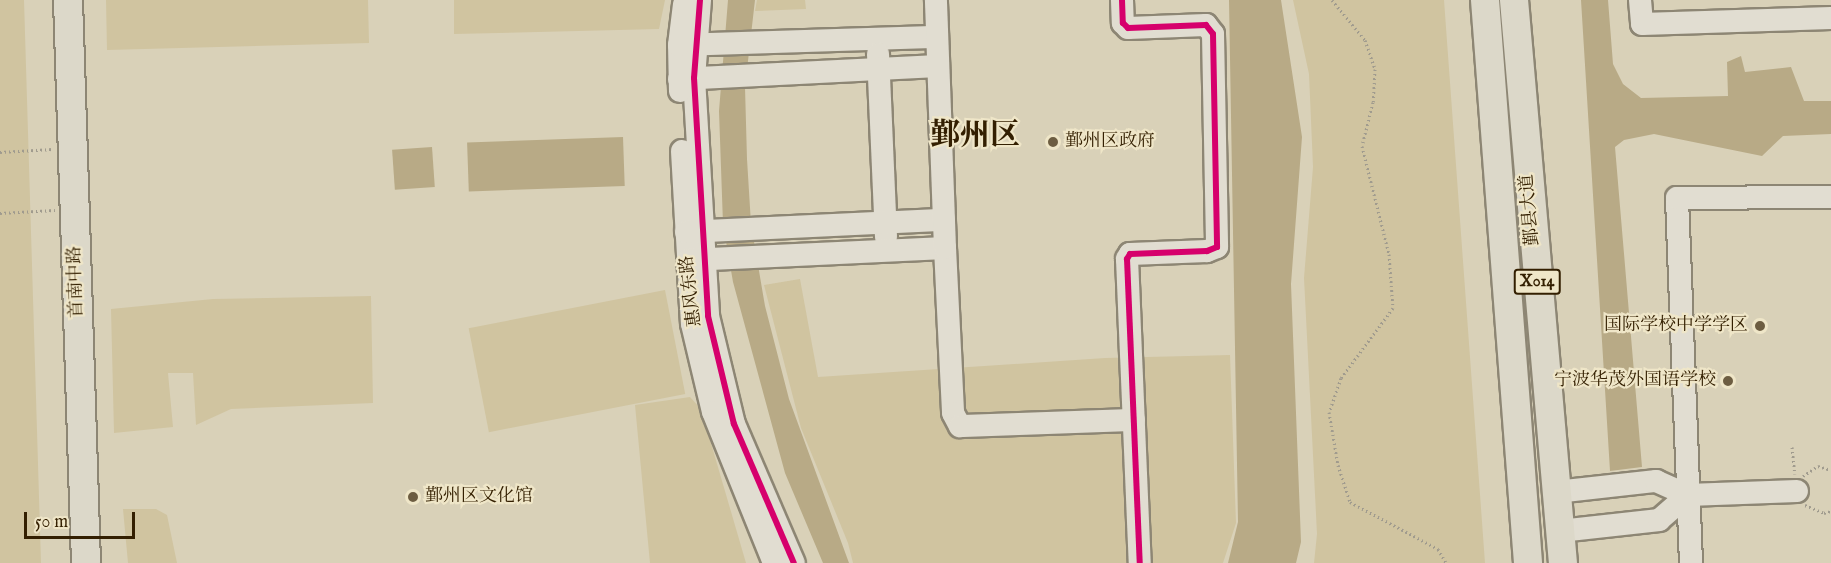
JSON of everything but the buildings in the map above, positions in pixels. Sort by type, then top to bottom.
[{"type":"main road","name":"首南中路","points":[[68,0],[86,563]]},
{"type":"main road","name":"鄞县大道","points":[[1485,0],[1528,563]]},
{"type":"main road","name":"鄞县大道","points":[[1514,0],[1563,563]]},
{"type":"street","name":"惠风东路","points":[[684,0],[694,260],[692,324],[714,412],[774,563]]},
{"type":"street","name":"惠风东路","points":[[687,45],[700,0]]},
{"type":"street","points":[[936,0],[953,413],[960,426],[1134,420]]},
{"type":"street","points":[[1122,0],[1123,22],[1128,28],[1206,25],[1214,34],[1217,247],[1207,251],[1131,254],[1127,258],[1140,563]]},
{"type":"street","points":[[1640,0],[1642,24],[1831,18]]},
{"type":"street","points":[[687,45],[937,38]]},
{"type":"street","points":[[878,40],[887,251]]},
{"type":"street","points":[[687,78],[938,66]]},
{"type":"street","points":[[1691,563],[1677,198],[1831,196]]},
{"type":"street","points":[[692,231],[944,220]]},
{"type":"street","points":[[694,260],[945,248]]},
{"type":"street","name":"惠风东路","points":[[694,260],[734,424],[794,563]]},
{"type":"street","points":[[1556,492],[1655,481],[1688,495],[1797,491]]},
{"type":"street","points":[[1560,531],[1657,520],[1688,495]]},
{"type":"path","points":[[1332,0],[1365,40],[1375,69],[1373,102],[1362,146],[1389,254],[1392,308],[1341,378],[1329,412],[1338,465],[1350,502],[1438,549],[1446,563]]},
{"type":"path","points":[[0,152],[73,149]]},
{"type":"path","points":[[0,213],[75,210]]},
{"type":"path","points":[[1792,447],[1797,491],[1808,508],[1831,511]]},
{"type":"path","points":[[1797,491],[1809,469],[1830,468]]},
{"type":"shaded area","points":[[0,0],[24,0],[41,563],[0,563]]},
{"type":"shaded area","points":[[106,0],[368,0],[369,43],[107,50]]},
{"type":"shaded area","points":[[454,0],[665,0],[659,29],[454,34]]},
{"type":"shaded area","points":[[728,0],[755,0],[745,87],[747,159],[751,224],[765,306],[789,399],[849,563],[823,563],[785,473],[733,282],[723,224],[719,111]]},
{"type":"shaded area","points":[[757,0],[805,0],[806,9],[755,11]]},
{"type":"shaded area","points":[[1229,0],[1281,0],[1302,137],[1291,284],[1301,542],[1296,563],[1228,563],[1238,522]]},
{"type":"shaded area","points":[[1293,0],[1444,0],[1485,563],[1314,563],[1317,534],[1304,278],[1313,167],[1309,74]]},
{"type":"shaded area","points":[[1581,0],[1608,0],[1613,64],[1623,84],[1641,98],[1728,96],[1727,62],[1741,56],[1745,72],[1791,67],[1804,101],[1831,101],[1831,134],[1783,136],[1762,156],[1654,134],[1624,140],[1615,147],[1642,467],[1610,471]]},
{"type":"shaded area","points":[[623,137],[625,186],[469,191],[467,142]]},
{"type":"shaded area","points":[[432,147],[435,187],[395,190],[392,150]]},
{"type":"shaded area","points":[[800,279],[818,377],[1105,358],[1230,355],[1236,523],[1223,563],[853,563],[848,543],[801,428],[764,285]]},
{"type":"shaded area","points":[[665,290],[685,394],[489,432],[469,328]]},
{"type":"shaded area","points":[[371,296],[373,403],[231,409],[196,425],[193,373],[168,373],[173,427],[114,433],[111,309],[213,299]]},
{"type":"shaded area","points":[[690,397],[701,409],[746,563],[650,563],[635,405]]},
{"type":"shaded area","points":[[123,509],[156,509],[167,515],[177,563],[128,563]]},
{"type":"cycle path","points":[[700,0],[694,78],[708,316],[734,424],[794,563]]},
{"type":"cycle path","points":[[1122,0],[1123,23],[1128,28],[1206,25],[1213,34],[1217,247],[1207,251],[1130,254],[1127,259],[1140,563]]},
{"type":"place","name":"鄞州区政府","points":[[1053,142]]},
{"type":"place","name":"国际学校中学学区","points":[[1760,326]]},
{"type":"place","name":"宁波华茂外国语学校","points":[[1728,381]]},
{"type":"place","name":"鄞州区文化馆","points":[[413,497]]},
{"type":"district","name":"鄞州区","points":[[975,136]]}]
